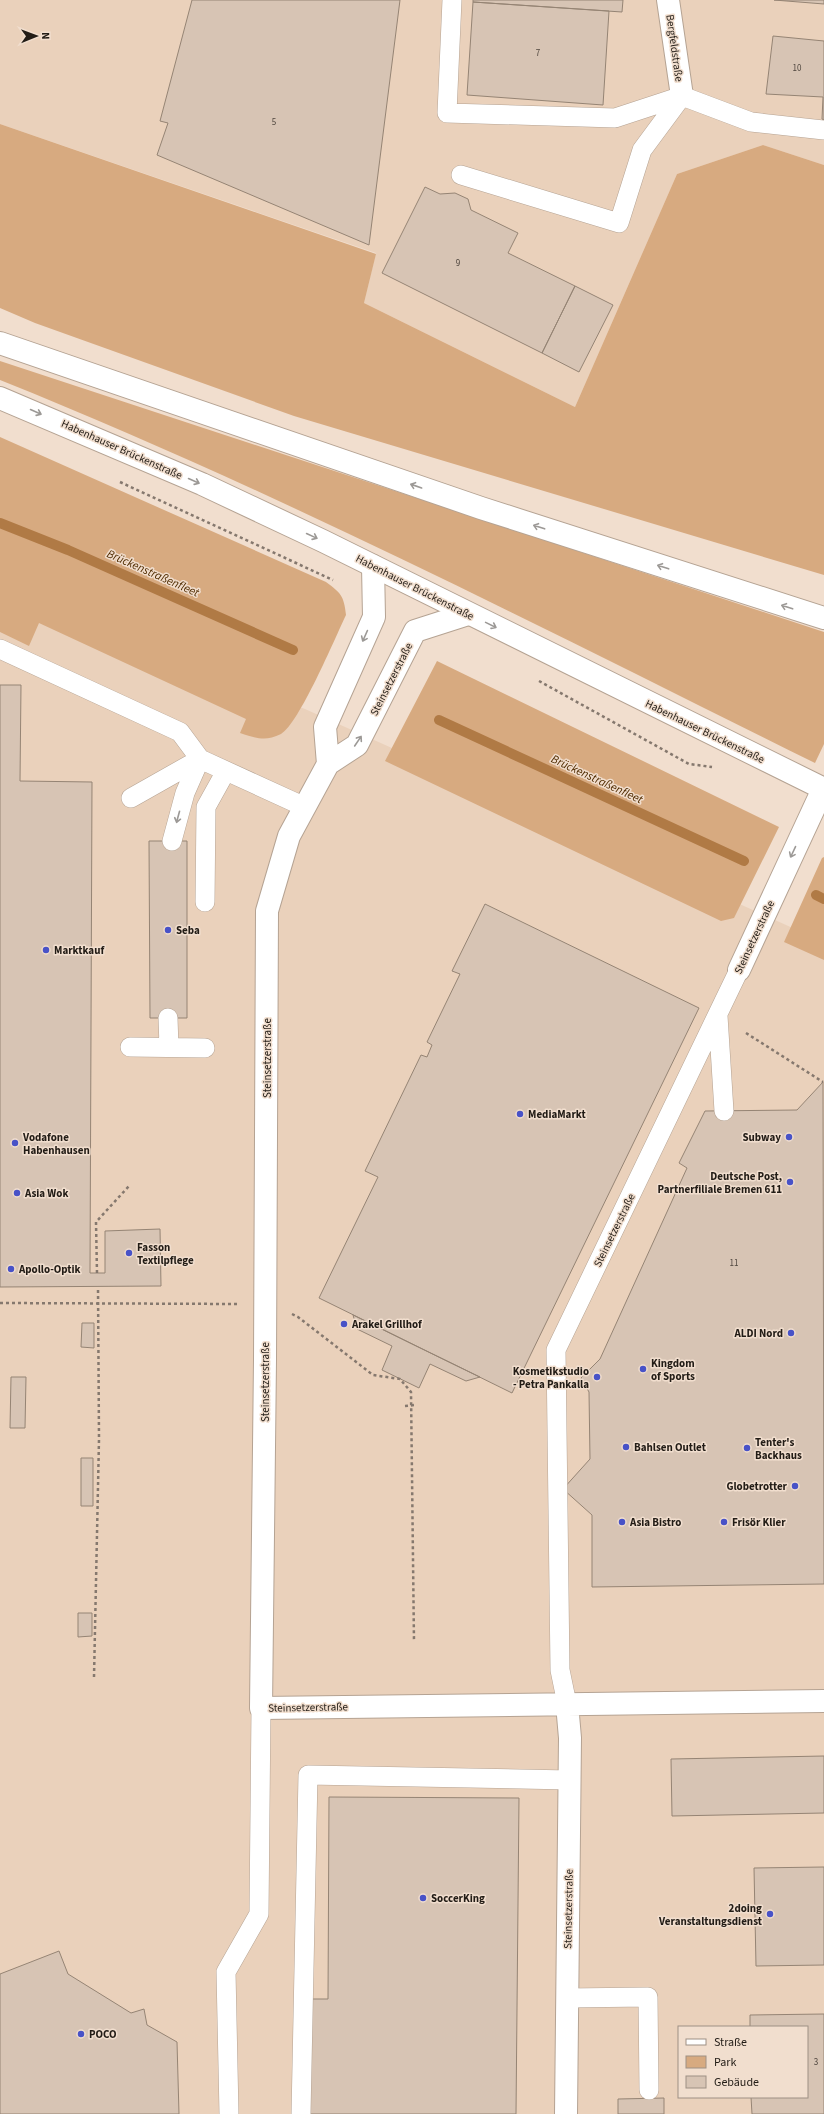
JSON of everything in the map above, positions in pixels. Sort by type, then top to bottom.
[{"type":"street","name":"Bergfeldstraße","points":[[668,0],[682,96]]},
{"type":"street","points":[[0,343],[482,508],[824,618]]},
{"type":"street","name":"Habenhauser Brückenstraße","points":[[0,398],[202,484],[373,566],[824,788]]},
{"type":"street","points":[[328,764],[325,727],[374,617],[373,566]]},
{"type":"street","name":"Steinsetzerstraße","points":[[468,614],[416,631],[357,745],[328,764],[289,836],[267,911],[266,1304],[261,1708],[824,1701]]},
{"type":"street","name":"Steinsetzerstraße","points":[[738,970],[824,788]]},
{"type":"street","name":"Steinsetzerstraße","points":[[566,2114],[570,1780],[570,1738],[567,1704]]},
{"type":"lane","points":[[452,0],[447,113],[615,118],[682,96],[751,122],[824,130]]},
{"type":"lane","points":[[461,175],[618,223],[642,150],[682,96]]},
{"type":"lane","points":[[0,650],[180,732],[200,759],[305,807]]},
{"type":"lane","points":[[131,798],[200,759]]},
{"type":"lane","points":[[172,841],[185,793],[200,759]]},
{"type":"lane","points":[[205,902],[206,807],[226,771]]},
{"type":"lane","name":"Steinsetzerstraße","points":[[567,1704],[560,1670],[556,1350],[718,1015],[738,970]]},
{"type":"lane","points":[[718,1015],[724,1111]]},
{"type":"lane","points":[[168,1018],[169,1047]]},
{"type":"lane","points":[[130,1047],[205,1048]]},
{"type":"lane","points":[[229,2114],[226,1972],[259,1914],[261,1708]]},
{"type":"lane","points":[[301,2114],[308,1775],[570,1780]]},
{"type":"lane","points":[[567,1998],[648,1997],[649,2090]]},
{"type":"path","points":[[718,1015],[823,1082]]},
{"type":"path","points":[[97,1273],[96,1222],[129,1186]]},
{"type":"path","points":[[94,1677],[99,1440],[98,1287]]},
{"type":"path","points":[[0,1303],[266,1304],[298,1317],[373,1375],[400,1379],[411,1392],[413,1405],[414,1642]]},
{"type":"path","points":[[405,1406],[413,1405]]},
{"type":"shaded area","points":[[0,0],[824,0],[824,165],[763,145],[677,174],[575,407],[364,303],[376,253],[0,124]]},
{"type":"shaded area","points":[[0,592],[305,709],[824,942],[824,2114],[0,2114]]},
{"type":"green space","points":[[0,124],[376,254],[364,303],[575,407],[677,174],[763,145],[824,165],[824,575],[294,416],[35,323],[0,308]]},
{"type":"green space","points":[[0,361],[824,632],[824,744],[815,763],[310,515],[104,423],[0,380]]},
{"type":"green space","points":[[0,437],[326,582],[338,592],[343,599],[346,615],[307,698],[289,727],[281,734],[265,739],[240,733],[246,719],[39,623],[29,646],[0,632]]},
{"type":"green space","points":[[437,661],[779,827],[734,918],[721,921],[385,761]]},
{"type":"green space","points":[[824,857],[824,960],[784,942],[822,858]]},
{"type":"building","points":[[192,0],[400,0],[369,245],[157,155],[168,123],[160,121]]},
{"type":"building","points":[[473,0],[623,0],[622,12],[473,2]]},
{"type":"building","points":[[774,0],[824,0],[824,4]]},
{"type":"building","points":[[473,2],[609,11],[603,105],[467,95]]},
{"type":"building","points":[[773,36],[824,41],[824,120],[822,119],[823,97],[766,94]]},
{"type":"building","points":[[425,187],[440,194],[455,193],[468,199],[471,210],[518,233],[508,253],[575,286],[542,353],[382,273]]},
{"type":"building","points":[[575,286],[613,305],[579,372],[542,353]]},
{"type":"building","name":"Marktkauf","points":[[0,685],[21,685],[20,781],[92,782],[90,1273],[105,1273],[105,1231],[160,1229],[161,1286],[0,1287]]},
{"type":"building","name":"Seba","points":[[149,841],[187,841],[187,1018],[150,1018]]},
{"type":"building","name":"MediaMarkt","points":[[485,904],[699,1008],[512,1393],[319,1298],[378,1177],[365,1171],[421,1055],[427,1057],[432,1045],[427,1042],[460,974],[452,971]]},
{"type":"building","points":[[823,1082],[824,1584],[592,1587],[592,1515],[563,1489],[590,1459],[589,1392],[581,1378],[600,1359],[687,1168],[679,1163],[705,1111],[797,1110]]},
{"type":"building","points":[[353,1315],[480,1377],[466,1381],[430,1364],[419,1388],[382,1370],[392,1346],[357,1329]]},
{"type":"building","points":[[82,1323],[94,1323],[94,1348],[81,1347]]},
{"type":"building","points":[[11,1377],[26,1377],[25,1428],[10,1428]]},
{"type":"building","points":[[81,1458],[93,1458],[93,1506],[81,1506]]},
{"type":"building","points":[[78,1613],[92,1613],[92,1636],[78,1637]]},
{"type":"building","points":[[824,1756],[824,1813],[672,1816],[671,1759]]},
{"type":"building","name":"SoccerKing","points":[[329,1797],[519,1798],[516,2114],[310,2114],[310,1999],[328,1999]]},
{"type":"building","points":[[824,1867],[824,1965],[756,1966],[754,1868]]},
{"type":"building","name":"POCO","points":[[59,1951],[68,1974],[131,2013],[144,2009],[147,2025],[177,2042],[179,2114],[0,2114],[0,1974]]},
{"type":"building","points":[[824,2014],[824,2114],[752,2114],[751,2098],[808,2098],[808,2026],[750,2026],[750,2015]]},
{"type":"building","points":[[664,2098],[664,2114],[618,2114],[618,2099]]},
{"type":"waterway","name":"Brückenstraßenfleet","points":[[0,523],[68,550],[293,650]]},
{"type":"waterway","name":"Brückenstraßenfleet","points":[[439,720],[744,861]]},
{"type":"waterway","name":"Brückenstraßenfleet","points":[[816,895],[824,899]]},
{"type":"place","name":"Seba","points":[[168,930]]},
{"type":"place","name":"Marktkauf","points":[[46,950]]},
{"type":"place","name":"MediaMarkt","points":[[520,1114]]},
{"type":"place","name":"Subway","points":[[789,1137]]},
{"type":"place","name":"Vodafone Habenhausen","points":[[15,1143]]},
{"type":"place","name":"Deutsche Post, Partnerfiliale Bremen 611","points":[[790,1182]]},
{"type":"place","name":"Asia Wok","points":[[17,1193]]},
{"type":"place","name":"Fasson Textilpflege","points":[[129,1253]]},
{"type":"place","name":"Apollo-Optik","points":[[11,1269]]},
{"type":"place","name":"Arakel Grillhof","points":[[344,1324]]},
{"type":"place","name":"ALDI Nord","points":[[791,1333]]},
{"type":"place","name":"Kingdom of Sports","points":[[643,1369]]},
{"type":"place","name":"Kosmetikstudio - Petra Pankalla","points":[[597,1377]]},
{"type":"place","name":"Bahlsen Outlet","points":[[626,1447]]},
{"type":"place","name":"Tenter's Backhaus","points":[[747,1448]]},
{"type":"place","name":"Globetrotter","points":[[795,1486]]},
{"type":"place","name":"Asia Bistro","points":[[622,1522]]},
{"type":"place","name":"Frisör Klier","points":[[724,1522]]},
{"type":"place","name":"SoccerKing","points":[[423,1898]]},
{"type":"place","name":"2doing Veranstaltungsdienst","points":[[770,1914]]},
{"type":"place","name":"POCO","points":[[81,2034]]}]
